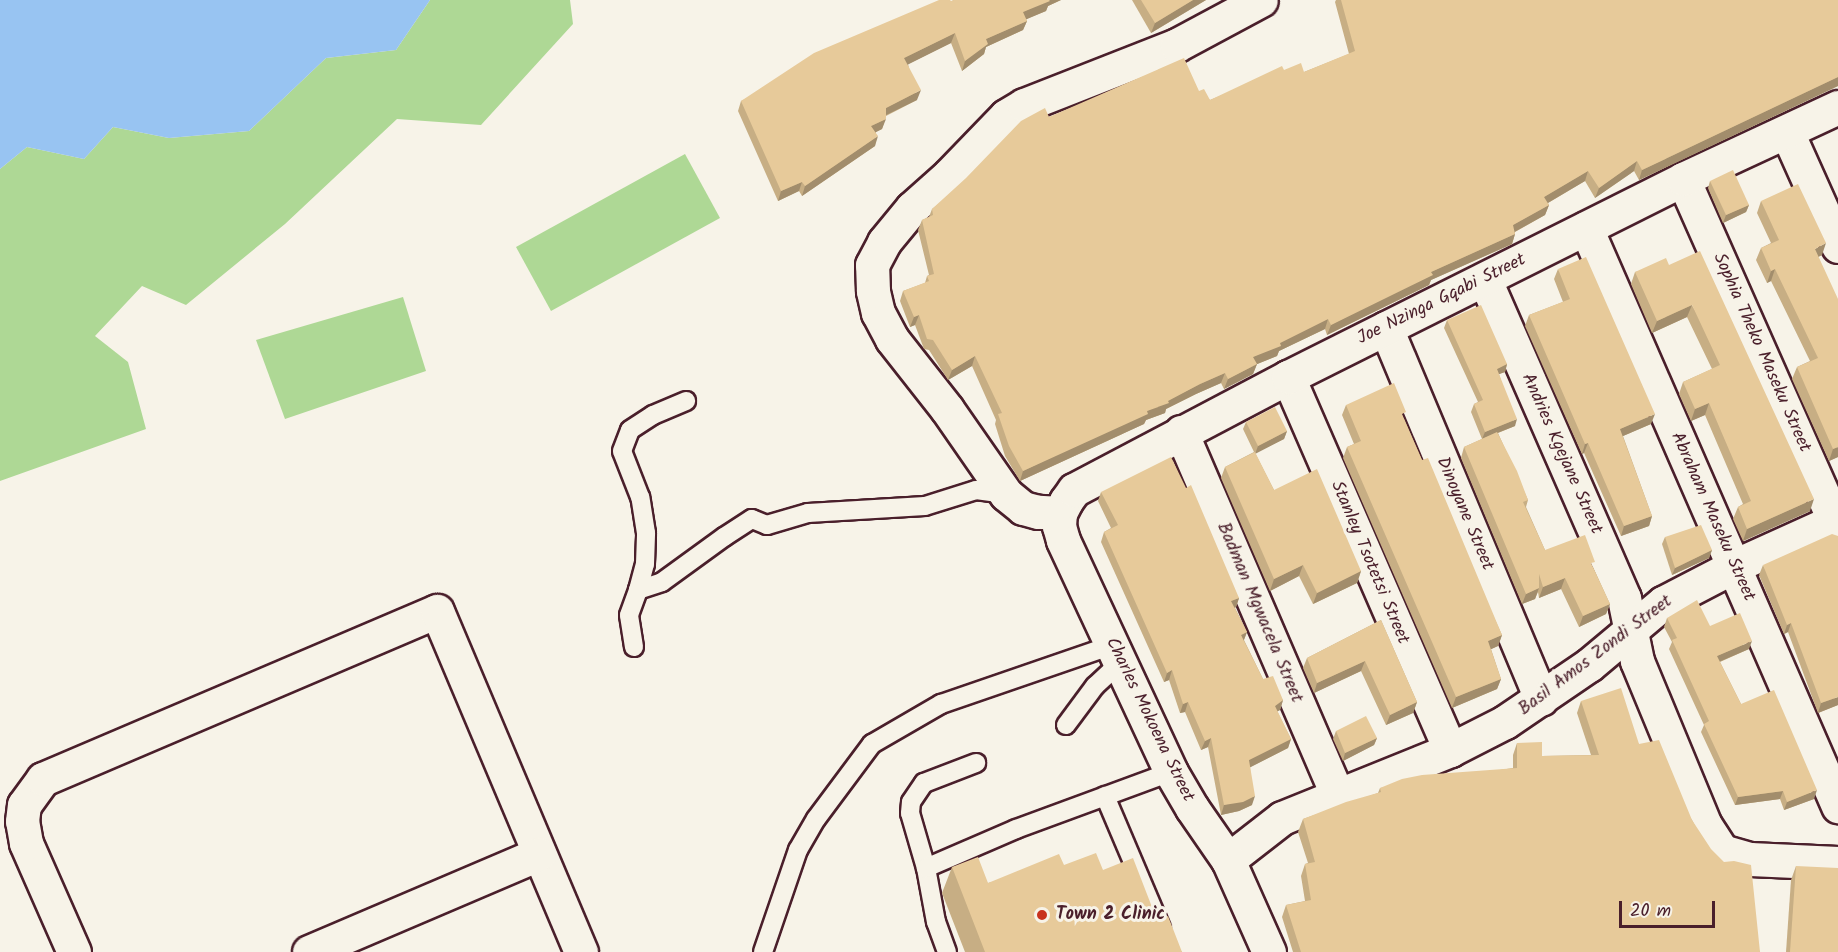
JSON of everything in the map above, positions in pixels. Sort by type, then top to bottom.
[{"type":"street","points":[[1060,513],[1038,512],[1023,508],[1006,494],[947,409],[892,339],[878,313],[873,291],[872,265],[884,242],[912,208],[949,175],[1006,116],[1024,105],[1177,45],[1261,0]]},
{"type":"street","name":"Joe Nzinga Gqabi Street","points":[[1060,513],[1074,490],[1181,432],[1683,179],[1838,107]]},
{"type":"street","points":[[1787,132],[1838,246]]},
{"type":"street","name":"Sophia Theko Maseku Street","points":[[1683,179],[1837,522]]},
{"type":"street","name":"Abraham Maseku Street","points":[[1586,228],[1838,806]]},
{"type":"street","name":"Andries Kgejane Street","points":[[1485,279],[1624,598],[1637,661],[1705,825],[1722,851],[1750,859],[1838,863]]},
{"type":"street","name":"Dinoyane Street","points":[[1386,328],[1541,699]]},
{"type":"street","name":"Stanley Tsotetsi Street","points":[[1288,377],[1450,750]]},
{"type":"street","name":"Badman Mgwacela Street","points":[[1181,432],[1337,795]]},
{"type":"street","name":"Charles Mokoena Street","points":[[1060,513],[1059,526],[1063,540],[1171,772],[1192,808],[1228,860],[1269,952]]},
{"type":"street","name":"Basil Amos Zondi Street","points":[[1228,860],[1281,818],[1450,750],[1506,722],[1589,665],[1663,603],[1734,566],[1837,522]]},
{"type":"street","points":[[74,952],[26,843],[22,821],[24,805],[42,780],[437,611],[580,952]]},
{"type":"street","points":[[309,952],[539,854]]},
{"type":"lane","points":[[634,647],[629,615],[645,564],[646,532],[640,497],[622,451],[630,430],[653,415],[686,401]]},
{"type":"lane","points":[[638,590],[662,582],[752,519],[767,525],[808,513],[925,506],[976,490],[1006,494]]},
{"type":"lane","points":[[1066,726],[1116,654]]},
{"type":"lane","points":[[763,952],[798,850],[816,819],[872,744],[940,704],[1116,654]]},
{"type":"lane","points":[[947,952],[936,922],[926,868],[910,813],[911,802],[924,783],[976,763]]},
{"type":"lane","points":[[926,868],[1016,829],[1171,772]]},
{"type":"lane","points":[[1105,796],[1161,928]]},
{"type":"green space","points":[[430,0],[570,0],[573,24],[481,125],[397,119],[285,224],[186,305],[142,286],[95,336],[128,362],[146,429],[0,481],[0,169],[27,147],[84,159],[113,127],[169,138],[249,131],[326,58],[396,50]]},
{"type":"green space","points":[[685,154],[720,218],[551,311],[516,247]]},
{"type":"green space","points":[[403,297],[426,371],[285,419],[256,340]]},
{"type":"water","points":[[0,0],[430,0],[396,50],[326,58],[249,131],[169,138],[113,127],[84,159],[27,147],[0,169]]},
{"type":"building","points":[[939,0],[1050,1],[1023,12],[1027,21],[986,39],[988,44],[965,61],[955,33],[904,58],[921,90],[886,108],[886,119],[871,126],[878,136],[805,186],[802,182],[781,191],[741,101],[814,53]]},
{"type":"building","points":[[1141,0],[1193,0],[1155,23]]},
{"type":"building","points":[[1341,0],[1838,0],[1838,77],[1642,170],[1637,161],[1599,188],[1588,171],[1544,197],[1549,205],[1513,225],[1515,234],[1431,272],[1433,275],[1331,325],[1328,319],[1280,343],[1281,346],[1253,357],[1257,364],[1228,379],[1225,373],[1200,384],[1168,401],[1169,403],[1147,411],[1148,414],[1023,471],[1009,446],[998,414],[1002,413],[975,356],[952,370],[933,340],[927,339],[919,315],[914,317],[903,291],[929,281],[927,276],[934,274],[922,220],[933,215],[932,209],[966,178],[1021,121],[1045,108],[1049,117],[1184,58],[1199,91],[1204,89],[1210,100],[1282,66],[1284,70],[1301,63],[1304,72],[1355,51]]},
{"type":"building","points":[[1733,170],[1749,205],[1726,215],[1710,181]]},
{"type":"building","points":[[1798,184],[1826,243],[1815,249],[1838,299],[1838,447],[1833,449],[1797,367],[1818,358],[1775,269],[1771,271],[1761,248],[1779,240],[1761,201]]},
{"type":"building","points":[[1700,251],[1814,499],[1747,529],[1738,507],[1751,501],[1709,403],[1695,409],[1683,382],[1720,365],[1692,305],[1657,321],[1635,272],[1666,258],[1669,265]]},
{"type":"building","points":[[1586,257],[1655,414],[1620,429],[1652,516],[1624,526],[1588,443],[1585,444],[1529,315],[1570,299],[1558,269]]},
{"type":"building","points":[[1481,305],[1507,364],[1497,369],[1517,419],[1485,432],[1474,404],[1483,400],[1447,320]]},
{"type":"building","points":[[1394,383],[1406,412],[1402,414],[1422,460],[1428,458],[1502,635],[1488,641],[1501,679],[1456,697],[1347,447],[1361,441],[1346,405]]},
{"type":"building","points":[[1275,407],[1287,431],[1258,446],[1246,422]]},
{"type":"building","points":[[1497,432],[1517,471],[1528,500],[1523,502],[1545,550],[1585,535],[1595,562],[1591,563],[1610,604],[1583,616],[1565,578],[1543,587],[1539,574],[1539,588],[1526,594],[1464,447]]},
{"type":"building","points":[[1255,452],[1274,490],[1317,469],[1361,571],[1317,593],[1303,565],[1274,579],[1225,467]]},
{"type":"building","points":[[1171,457],[1186,488],[1191,485],[1239,598],[1231,601],[1247,632],[1241,635],[1263,679],[1273,676],[1283,700],[1275,706],[1291,739],[1249,760],[1255,796],[1243,802],[1224,805],[1211,738],[1205,741],[1188,702],[1183,704],[1172,670],[1167,673],[1104,532],[1118,525],[1101,492]]},
{"type":"building","points":[[1701,525],[1712,550],[1675,568],[1665,537]]},
{"type":"building","points":[[1832,534],[1838,536],[1838,697],[1821,703],[1791,623],[1787,625],[1763,565]]},
{"type":"building","points":[[1697,600],[1710,626],[1740,613],[1752,641],[1717,656],[1741,704],[1774,690],[1817,790],[1787,802],[1783,791],[1738,797],[1704,724],[1709,721],[1672,640],[1677,638],[1667,618]]},
{"type":"building","points":[[1381,620],[1417,702],[1390,715],[1365,661],[1317,683],[1307,658]]},
{"type":"building","points":[[1621,688],[1639,744],[1659,740],[1692,820],[1711,849],[1724,862],[1734,861],[1751,865],[1760,952],[1301,952],[1286,905],[1311,900],[1305,864],[1315,862],[1303,819],[1346,802],[1381,792],[1380,788],[1402,779],[1422,775],[1517,768],[1517,743],[1542,742],[1542,756],[1599,755],[1581,701]]},
{"type":"building","points":[[1366,716],[1377,738],[1345,753],[1336,731]]},
{"type":"building","points":[[1096,853],[1103,870],[1133,858],[1157,920],[1168,916],[1182,952],[985,952],[952,867],[978,857],[988,883],[1059,854],[1064,865]]},
{"type":"building","points":[[1796,866],[1838,868],[1838,952],[1790,952]]},
{"type":"place","name":"Town 2 Clinic","points":[[1042,915]]}]
